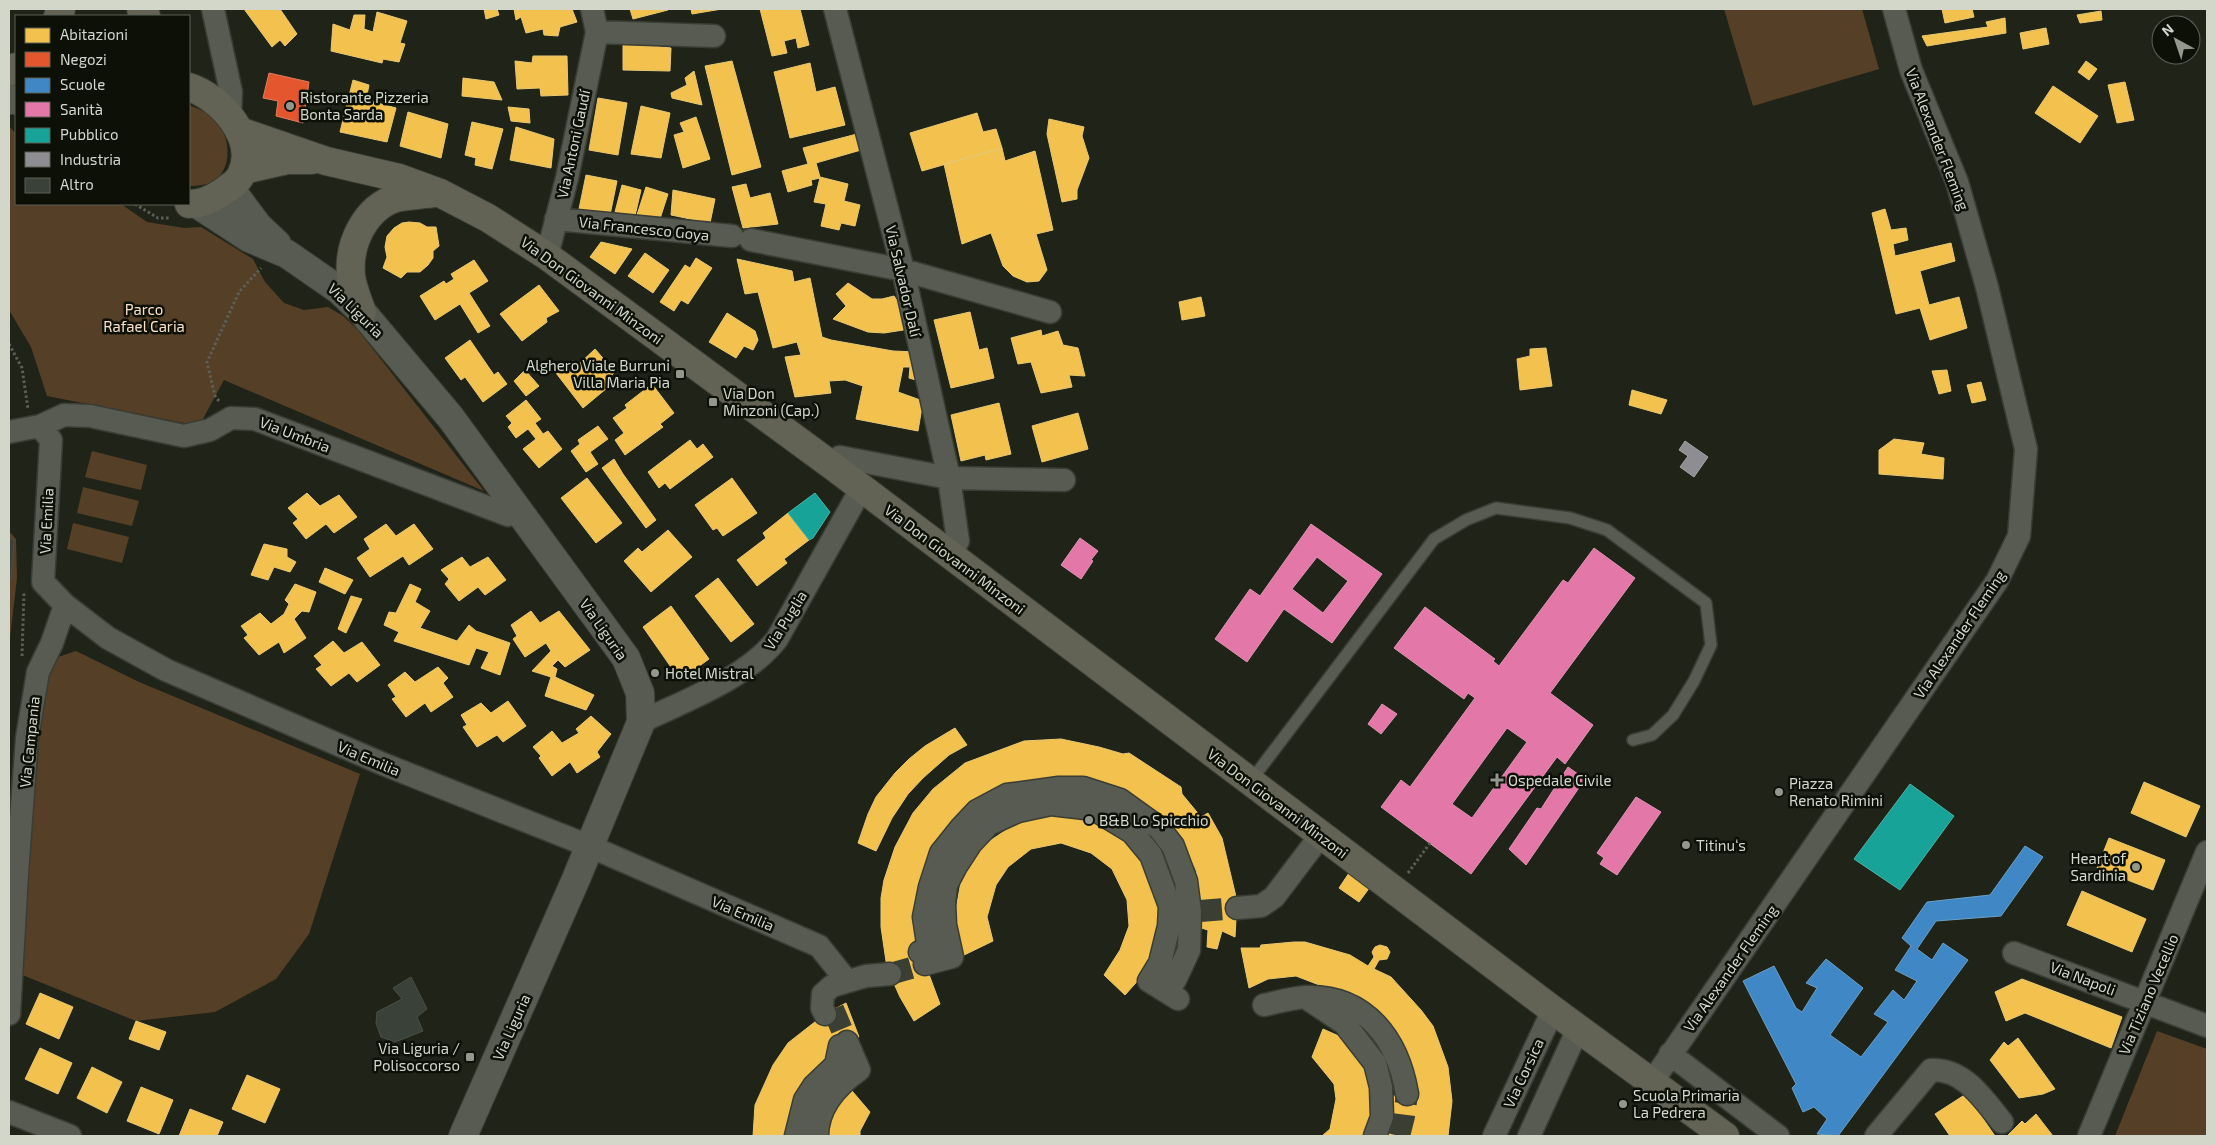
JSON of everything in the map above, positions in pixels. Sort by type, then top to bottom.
[{"type":"main road","points":[[192,86],[213,99],[234,124],[243,142],[245,156],[236,178]]},
{"type":"main road","name":"Via Don Giovanni Minzoni","points":[[234,124],[326,161],[399,178],[440,193],[488,218],[547,256],[834,467],[1553,1010],[1726,1136]]},
{"type":"main road","name":"Via Don Giovanni Minzoni","points":[[193,204],[212,199],[236,178],[287,160],[326,161]]},
{"type":"main road","points":[[362,312],[351,276],[352,248],[365,219],[384,204],[397,198],[440,193]]},
{"type":"street","points":[[213,9],[231,92],[234,124]]},
{"type":"street","name":"Via Antoni Gaudí","points":[[547,256],[597,32],[592,9]]},
{"type":"street","name":"Via Salvador Dalí","points":[[834,9],[903,270],[949,478],[958,541],[950,554]]},
{"type":"street","name":"Via Alexander Fleming","points":[[1652,1082],[1992,588],[2019,536],[2026,449],[1987,287],[1957,182],[1911,70],[1894,9]]},
{"type":"street","points":[[597,32],[714,36]]},
{"type":"street","name":"Via Liguria","points":[[236,178],[258,226],[287,254],[339,290],[362,312],[451,418],[626,658],[640,693],[641,722],[590,846],[463,1136]]},
{"type":"street","name":"Via Liguria","points":[[193,204],[249,238],[287,254]]},
{"type":"street","name":"Via Francesco Goya","points":[[556,219],[742,238],[903,270],[1050,312]]},
{"type":"street","name":"Via Umbria","points":[[9,432],[35,420],[64,415],[90,416],[184,436],[210,430],[231,418],[255,419],[508,514],[518,509]]},
{"type":"street","name":"Via Emilia","points":[[35,420],[51,440],[42,582],[65,605],[108,638],[166,670],[383,764],[590,846],[819,946],[856,979]]},
{"type":"street","points":[[834,467],[840,458],[949,478],[1064,480]]},
{"type":"street","name":"Via Puglia","points":[[641,722],[745,670],[766,654],[777,639],[861,489]]},
{"type":"street","name":"Via Campania","points":[[9,1014],[13,878],[28,738],[38,672],[52,643],[65,605]]},
{"type":"street","points":[[923,958],[929,950],[924,917],[930,887],[941,853],[978,811],[1007,795],[1059,788],[1083,788],[1120,800],[1159,828],[1172,846],[1186,881],[1189,950],[1175,980],[1165,991]]},
{"type":"street","points":[[1237,908],[1260,906],[1274,897],[1321,835]]},
{"type":"street","name":"Via Tiziano Vecellio","points":[[2089,1136],[2207,852]]},
{"type":"street","name":"Via Napoli","points":[[2014,953],[2207,1026]]},
{"type":"street","points":[[827,1005],[832,986],[888,967]]},
{"type":"street","points":[[1264,1005],[1306,997],[1338,1000],[1362,1012],[1383,1031],[1398,1060],[1407,1094]]},
{"type":"street","points":[[1306,997],[1344,1023],[1375,1063],[1381,1087],[1382,1117],[1375,1136]]},
{"type":"street","name":"Via Corsica","points":[[1494,1136],[1553,1010]]},
{"type":"street","name":"Via Corsica","points":[[1529,1136],[1578,1028]]},
{"type":"street","points":[[796,1136],[805,1100],[814,1086],[836,1064],[844,1044],[859,1070],[832,1092],[821,1112],[817,1136]]},
{"type":"street","points":[[1670,1054],[1778,1136]]},
{"type":"street","points":[[1876,1136],[1932,1070],[1948,1072],[1974,1087],[2002,1122]]},
{"type":"street","points":[[9,1112],[70,1136]]},
{"type":"lane","points":[[1250,782],[1434,539],[1466,520],[1496,508],[1570,518],[1607,530],[1706,603],[1711,644],[1694,681],[1673,715],[1652,735],[1633,740]]},
{"type":"path","points":[[215,396],[207,362],[239,292],[259,271]]},
{"type":"path","points":[[9,344],[22,368],[35,420]]},
{"type":"path","points":[[21,664],[25,585]]},
{"type":"path","points":[[1408,874],[1430,843]]},
{"type":"green space","points":[[1724,9],[1862,9],[1879,69],[1753,106]]},
{"type":"green space","points":[[190,105],[213,117],[219,124],[228,151],[224,169],[219,176],[212,182],[190,186]]},
{"type":"green space","name":"Parco Rafael Caria","points":[[9,126],[15,133],[15,205],[122,205],[147,222],[184,228],[201,227],[253,259],[265,282],[284,303],[304,310],[328,307],[343,316],[358,330],[484,491],[224,380],[199,426],[47,396],[31,347],[9,310]]},
{"type":"green space","points":[[92,451],[147,465],[141,490],[85,477]]},
{"type":"green space","points":[[83,487],[139,501],[132,526],[77,513]]},
{"type":"green space","points":[[73,523],[129,537],[122,563],[67,549]]},
{"type":"green space","points":[[9,531],[16,539],[17,578],[9,646]]},
{"type":"green space","points":[[76,651],[139,682],[360,774],[309,934],[276,979],[215,1012],[136,1021],[20,974],[40,731],[47,678],[55,658]]},
{"type":"green space","points":[[2157,1031],[2207,1049],[2207,1136],[2115,1136]]},
{"type":"building: Abitazioni","points":[[244,9],[280,9],[297,34],[285,46],[280,40],[272,47]]},
{"type":"building: Abitazioni","points":[[484,9],[497,9],[499,15],[486,19]]},
{"type":"building: Abitazioni","points":[[514,9],[572,9],[577,22],[560,27],[558,36],[544,35],[543,29],[526,33],[521,17],[516,20]]},
{"type":"building: Abitazioni","points":[[630,9],[667,9],[668,10],[633,19]]},
{"type":"building: Abitazioni","points":[[691,9],[722,9],[692,14]]},
{"type":"building: Abitazioni","points":[[760,9],[800,9],[809,45],[798,48],[796,38],[784,41],[787,53],[772,56]]},
{"type":"building: Abitazioni","points":[[1942,9],[1972,9],[1974,17],[1945,23]]},
{"type":"building: Abitazioni","points":[[2101,11],[2102,20],[2080,23],[2077,15]]},
{"type":"building: Abitazioni","points":[[377,12],[407,21],[400,43],[405,44],[399,62],[383,59],[382,63],[331,51],[333,24],[350,30],[354,15],[365,15],[364,29],[373,32]]},
{"type":"building: Abitazioni","points":[[2005,18],[2006,33],[1927,46],[1922,36],[1988,27],[1986,22]]},
{"type":"building: Abitazioni","points":[[2046,28],[2049,44],[2023,49],[2020,33]]},
{"type":"building: Abitazioni","points":[[623,43],[671,48],[670,71],[623,70]]},
{"type":"building: Abitazioni","points":[[533,56],[567,56],[568,95],[541,96],[540,88],[517,89],[515,61],[532,63]]},
{"type":"building: Abitazioni","points":[[732,61],[761,167],[732,175],[705,66]]},
{"type":"building: Abitazioni","points":[[2086,61],[2097,69],[2089,80],[2078,72]]},
{"type":"building: Abitazioni","points":[[810,63],[816,92],[835,87],[845,125],[790,138],[774,72]]},
{"type":"building: Abitazioni","points":[[694,71],[702,105],[672,98],[671,93],[687,85],[685,78]]},
{"type":"building: Abitazioni","points":[[463,78],[494,82],[502,100],[462,96]]},
{"type":"building: Abitazioni","points":[[353,80],[369,85],[366,100],[396,108],[387,142],[340,132]]},
{"type":"building: Abitazioni","points":[[2125,82],[2134,120],[2117,123],[2108,85]]},
{"type":"building: Abitazioni","points":[[2053,86],[2098,116],[2080,143],[2035,113]]},
{"type":"building: Abitazioni","points":[[598,98],[627,103],[618,155],[589,150]]},
{"type":"building: Abitazioni","points":[[641,106],[670,113],[661,158],[631,154]]},
{"type":"building: Abitazioni","points":[[508,107],[529,109],[530,123],[511,121]]},
{"type":"building: Abitazioni","points":[[408,112],[448,124],[441,158],[400,146]]},
{"type":"building: Abitazioni","points":[[977,113],[983,132],[996,129],[1002,148],[922,171],[910,133]]},
{"type":"building: Abitazioni","points":[[696,117],[710,159],[683,168],[674,135],[684,132],[680,123]]},
{"type":"building: Abitazioni","points":[[1049,119],[1084,127],[1082,136],[1089,158],[1077,190],[1077,199],[1062,202],[1047,134]]},
{"type":"building: Abitazioni","points":[[472,122],[503,129],[492,169],[475,165],[476,158],[465,155]]},
{"type":"building: Abitazioni","points":[[516,127],[554,139],[551,168],[510,160]]},
{"type":"building: Abitazioni","points":[[857,134],[861,150],[816,163],[820,177],[848,184],[844,201],[860,205],[855,226],[841,223],[839,230],[821,226],[826,204],[814,202],[820,178],[811,180],[812,185],[788,192],[782,171],[808,164],[803,148]]},
{"type":"building: Abitazioni","points":[[1002,148],[1005,161],[1035,151],[1053,230],[1036,234],[1047,270],[1039,281],[1027,282],[1013,276],[1003,266],[991,233],[962,244],[944,164]]},
{"type":"building: Abitazioni","points":[[586,175],[617,181],[610,215],[579,209]]},
{"type":"building: Abitazioni","points":[[746,184],[750,198],[770,193],[778,224],[743,228],[732,187]]},
{"type":"building: Abitazioni","points":[[622,185],[641,190],[635,216],[615,212]]},
{"type":"building: Abitazioni","points":[[646,187],[668,194],[658,225],[636,218]]},
{"type":"building: Abitazioni","points":[[673,190],[715,199],[710,223],[671,215]]},
{"type":"building: Abitazioni","points":[[1885,209],[1891,230],[1906,228],[1908,240],[1893,244],[1895,256],[1951,243],[1955,261],[1920,271],[1929,305],[1959,297],[1967,328],[1930,340],[1920,308],[1896,314],[1872,213]]},
{"type":"building: Abitazioni","points":[[402,223],[420,223],[427,227],[436,227],[439,246],[433,251],[433,258],[428,265],[420,272],[407,272],[401,278],[383,268],[387,257],[385,247],[387,236],[394,228]]},
{"type":"building: Abitazioni","points":[[601,242],[632,249],[615,274],[590,257]]},
{"type":"building: Abitazioni","points":[[645,253],[669,270],[653,293],[628,276]]},
{"type":"building: Abitazioni","points":[[696,258],[712,268],[688,304],[681,300],[674,311],[660,302],[685,265],[690,268]]},
{"type":"building: Abitazioni","points":[[737,259],[792,271],[794,282],[810,278],[822,337],[893,351],[917,352],[923,382],[909,378],[910,367],[903,367],[898,392],[923,401],[918,431],[856,419],[863,386],[845,380],[829,381],[831,393],[795,397],[785,357],[801,355],[797,342],[773,348],[758,292],[745,294]]},
{"type":"building: Abitazioni","points":[[474,260],[488,281],[469,293],[490,326],[478,333],[460,304],[435,320],[420,296],[444,281],[446,284],[454,279],[451,274]]},
{"type":"building: Abitazioni","points":[[848,283],[872,299],[894,296],[898,302],[903,300],[910,329],[884,333],[868,332],[833,319],[846,306],[836,294]]},
{"type":"building: Abitazioni","points":[[539,285],[559,311],[546,318],[547,322],[522,341],[500,314]]},
{"type":"building: Abitazioni","points":[[1201,297],[1205,316],[1182,320],[1179,302]]},
{"type":"building: Abitazioni","points":[[970,312],[979,350],[987,348],[994,378],[951,388],[934,320]]},
{"type":"building: Abitazioni","points":[[727,313],[755,331],[758,340],[753,350],[744,346],[736,358],[709,342]]},
{"type":"building: Abitazioni","points":[[1041,330],[1042,336],[1058,331],[1063,345],[1078,348],[1085,376],[1069,375],[1072,387],[1041,393],[1031,362],[1018,364],[1011,338]]},
{"type":"building: Abitazioni","points":[[470,340],[494,375],[498,372],[507,384],[483,402],[465,377],[461,380],[445,358]]},
{"type":"building: Abitazioni","points":[[1546,348],[1552,386],[1520,390],[1517,359],[1530,356],[1530,349]]},
{"type":"building: Abitazioni","points":[[595,349],[615,372],[609,378],[613,383],[583,408],[556,373],[573,361],[578,365]]},
{"type":"building: Abitazioni","points":[[525,370],[539,386],[526,396],[514,381]]},
{"type":"building: Abitazioni","points":[[1947,370],[1951,391],[1939,394],[1932,371]]},
{"type":"building: Abitazioni","points":[[1981,382],[1986,400],[1972,403],[1967,385]]},
{"type":"building: Abitazioni","points":[[652,384],[674,413],[660,424],[663,427],[625,455],[615,440],[624,433],[613,418],[627,408],[625,405]]},
{"type":"building: Abitazioni","points":[[1632,390],[1667,400],[1661,414],[1629,405]]},
{"type":"building: Abitazioni","points":[[526,400],[541,419],[535,423],[543,434],[548,431],[562,449],[539,468],[523,449],[536,439],[528,429],[516,438],[508,427],[512,423],[506,416]]},
{"type":"building: Abitazioni","points":[[999,403],[1011,454],[986,460],[985,455],[961,461],[951,415]]},
{"type":"building: Abitazioni","points":[[1078,413],[1088,449],[1042,462],[1032,426]]},
{"type":"building: Abitazioni","points":[[598,426],[608,439],[590,452],[598,464],[586,472],[571,451],[580,444],[578,440]]},
{"type":"building: Abitazioni","points":[[1894,439],[1924,443],[1921,454],[1944,458],[1943,479],[1879,474],[1879,450]]},
{"type":"building: Abitazioni","points":[[690,440],[697,449],[703,444],[713,457],[670,489],[665,483],[659,488],[648,472]]},
{"type":"building: Abitazioni","points":[[614,459],[623,474],[612,482],[602,468]]},
{"type":"building: Abitazioni","points":[[623,474],[656,520],[646,528],[612,482]]},
{"type":"building: Abitazioni","points":[[587,478],[622,523],[596,543],[561,498]]},
{"type":"building: Abitazioni","points":[[732,478],[757,513],[723,536],[717,528],[713,530],[695,505]]},
{"type":"building: Abitazioni","points":[[307,493],[320,506],[339,495],[357,517],[334,533],[326,524],[306,539],[293,523],[298,519],[288,508]]},
{"type":"building: Abitazioni","points":[[788,513],[809,540],[784,559],[787,563],[757,586],[737,560],[766,538],[763,533]]},
{"type":"building: Abitazioni","points":[[386,524],[396,536],[414,524],[433,549],[409,565],[403,556],[370,577],[357,558],[370,549],[364,539]]},
{"type":"building: Abitazioni","points":[[668,530],[692,557],[651,592],[624,561],[638,548],[642,552]]},
{"type":"building: Abitazioni","points":[[264,544],[287,549],[287,557],[296,562],[290,572],[274,567],[268,580],[251,575]]},
{"type":"building: Abitazioni","points":[[462,557],[470,567],[488,557],[506,580],[485,595],[478,587],[459,601],[445,584],[449,579],[441,570]]},
{"type":"building: Abitazioni","points":[[325,568],[353,580],[345,594],[319,582]]},
{"type":"building: Abitazioni","points":[[718,578],[754,624],[731,642],[695,596]]},
{"type":"building: Abitazioni","points":[[295,584],[316,592],[309,612],[302,611],[294,619],[306,638],[284,653],[279,642],[259,655],[244,638],[248,635],[241,626],[260,613],[271,624],[284,614],[289,604],[285,600]]},
{"type":"building: Abitazioni","points":[[410,584],[421,589],[415,602],[430,611],[420,628],[457,641],[469,625],[476,631],[510,643],[500,675],[481,668],[489,652],[476,648],[469,665],[394,641],[399,632],[384,625],[389,612],[396,613]]},
{"type":"building: Abitazioni","points":[[351,596],[362,599],[346,633],[338,629]]},
{"type":"building: Abitazioni","points":[[671,606],[709,659],[680,680],[643,627]]},
{"type":"building: Abitazioni","points":[[531,611],[540,623],[559,611],[590,650],[565,667],[558,660],[552,666],[557,669],[555,677],[594,695],[586,710],[545,696],[551,677],[532,671],[551,651],[546,643],[525,657],[513,639],[517,636],[511,625]]},
{"type":"building: Abitazioni","points":[[333,641],[344,653],[362,642],[380,665],[357,682],[349,673],[331,686],[316,669],[322,665],[314,656]]},
{"type":"building: Abitazioni","points":[[438,667],[448,678],[443,683],[453,697],[431,712],[425,703],[406,717],[392,699],[396,697],[388,685],[405,672],[415,682]]},
{"type":"building: Abitazioni","points":[[508,701],[526,726],[503,742],[497,735],[477,747],[463,727],[467,725],[461,715],[481,703],[491,713]]},
{"type":"building: Abitazioni","points":[[591,716],[611,734],[597,752],[600,757],[577,773],[570,762],[552,776],[539,758],[541,756],[533,747],[552,731],[562,743],[579,733],[576,729]]},
{"type":"building: Abitazioni","points":[[955,728],[967,745],[949,755],[908,794],[892,818],[876,851],[858,843],[876,797],[895,773],[925,746]]},
{"type":"building: Abitazioni","points":[[1061,739],[1123,754],[1129,753],[1181,787],[1182,794],[1201,817],[1208,813],[1222,838],[1237,901],[1235,937],[1222,931],[1217,949],[1207,947],[1208,930],[1198,927],[1201,901],[1196,870],[1183,843],[1148,805],[1123,790],[1048,778],[988,792],[972,804],[918,945],[940,1004],[914,1021],[900,997],[887,968],[881,927],[881,898],[884,880],[895,847],[913,813],[933,789],[965,763],[1024,741]]},
{"type":"building: Abitazioni","points":[[2144,782],[2200,806],[2186,837],[2131,813]]},
{"type":"building: Abitazioni","points":[[1062,813],[1105,823],[1135,849],[1157,884],[1161,926],[1150,967],[1125,995],[1104,975],[1120,950],[1129,926],[1127,900],[1112,869],[1091,853],[1061,843],[1031,849],[1008,867],[996,885],[987,917],[993,941],[960,957],[955,915],[962,876],[985,844],[1023,819]]},
{"type":"building: Abitazioni","points":[[2109,838],[2165,860],[2153,890],[2097,868]]},
{"type":"building: Abitazioni","points":[[1349,873],[1370,887],[1359,902],[1339,888]]},
{"type":"building: Abitazioni","points":[[2082,891],[2146,919],[2132,952],[2067,925]]},
{"type":"building: Abitazioni","points":[[1305,942],[1350,955],[1368,966],[1374,957],[1372,952],[1375,947],[1380,945],[1387,947],[1390,952],[1387,959],[1379,960],[1374,969],[1391,977],[1421,1010],[1433,1026],[1448,1067],[1452,1101],[1448,1136],[1322,1136],[1330,1129],[1336,1099],[1334,1084],[1312,1057],[1323,1029],[1350,1041],[1363,1055],[1375,1099],[1407,1094],[1353,998],[1296,976],[1268,979],[1249,988],[1241,948],[1260,948],[1261,945]]},
{"type":"building: Abitazioni","points":[[2022,979],[2122,1017],[2111,1048],[2025,1013],[2006,1021],[1995,992]]},
{"type":"building: Abitazioni","points":[[40,993],[73,1007],[59,1039],[26,1024]]},
{"type":"building: Abitazioni","points":[[846,1003],[859,1037],[840,1046],[808,1076],[790,1115],[788,1136],[753,1136],[755,1105],[773,1065],[788,1043],[825,1014]]},
{"type":"building: Abitazioni","points":[[136,1021],[166,1032],[159,1050],[129,1039]]},
{"type":"building: Abitazioni","points":[[2018,1038],[2055,1089],[2043,1094],[2019,1098],[1990,1060],[2004,1042],[2008,1046]]},
{"type":"building: Abitazioni","points":[[40,1048],[72,1063],[58,1094],[25,1079]]},
{"type":"building: Abitazioni","points":[[92,1067],[122,1082],[107,1113],[77,1098]]},
{"type":"building: Abitazioni","points":[[247,1075],[280,1089],[265,1123],[232,1109]]},
{"type":"building: Abitazioni","points":[[847,1085],[870,1112],[860,1131],[860,1136],[825,1136],[825,1129]]},
{"type":"building: Abitazioni","points":[[141,1087],[173,1100],[159,1134],[127,1121]]},
{"type":"building: Abitazioni","points":[[1966,1094],[1995,1136],[1950,1136],[1935,1114]]},
{"type":"building: Abitazioni","points":[[190,1109],[223,1122],[217,1136],[179,1136]]},
{"type":"building: Abitazioni","points":[[2036,1114],[2053,1136],[2007,1136],[2022,1121],[2025,1124]]},
{"type":"building: Negozi","points":[[269,73],[309,82],[303,123],[276,116],[278,101],[263,98]]},
{"type":"building: Scuole","points":[[2025,846],[2043,857],[2001,916],[1936,921],[1917,949],[1932,960],[1943,943],[1968,960],[1838,1136],[1817,1134],[1827,1119],[1814,1107],[1803,1112],[1792,1088],[1796,1084],[1743,981],[1774,966],[1796,1008],[1802,1012],[1817,988],[1806,983],[1826,959],[1863,988],[1830,1035],[1861,1057],[1888,1022],[1874,1014],[1893,990],[1904,1000],[1917,981],[1895,970],[1911,946],[1902,938],[1927,902],[1990,895]]},
{"type":"building: Sanità","points":[[1311,524],[1382,574],[1332,643],[1284,609],[1247,662],[1215,639],[1250,589],[1260,596]],"holes":[[[1317,557],[1348,581],[1323,613],[1292,589]]]},
{"type":"building: Sanità","points":[[1080,538],[1098,551],[1081,579],[1061,565]]},
{"type":"building: Sanità","name":"Ospedale Civile","points":[[1594,548],[1635,578],[1550,693],[1593,725],[1565,764],[1557,757],[1471,874],[1381,807],[1401,780],[1410,787],[1475,698],[1468,693],[1464,699],[1394,648],[1425,607],[1495,659],[1493,661],[1499,666],[1563,580],[1568,583]],"holes":[[[1507,728],[1527,742],[1472,818],[1452,804]]]},
{"type":"building: Sanità","points":[[1382,704],[1397,714],[1381,734],[1368,724]]},
{"type":"building: Sanità","points":[[1568,767],[1585,779],[1526,865],[1509,849],[1537,808],[1541,809]]},
{"type":"building: Sanità","points":[[1636,797],[1661,812],[1617,875],[1600,864],[1604,858],[1597,853]]},
{"type":"building: Pubblico","points":[[815,493],[830,512],[813,538],[809,540],[788,513]]},
{"type":"building: Pubblico","points":[[1910,784],[1954,816],[1900,890],[1854,859]]},
{"type":"building: Industria","points":[[1685,441],[1708,457],[1694,477],[1680,467],[1688,456],[1679,450]]},
{"type":"building: Altro","points":[[9,539],[14,539],[11,579],[9,579]]},
{"type":"building: Altro","points":[[411,977],[427,1009],[417,1017],[423,1031],[395,1042],[381,1037],[376,1023],[377,1012],[402,999],[393,988]]},
{"type":"tunnel","points":[[1200,911],[1237,908]]},
{"type":"tunnel","points":[[890,974],[925,964]]},
{"type":"tunnel","points":[[833,1009],[847,1042]]},
{"type":"tunnel","points":[[1399,1136],[1407,1094]]},
{"type":"place","name":"Ristorante Pizzeria Bonta Sarda","points":[[290,106]]},
{"type":"place","name":"Alghero Viale Burruni Villa Maria Pia","points":[[680,374]]},
{"type":"place","name":"Via Don Minzoni (Cap.)","points":[[713,402]]},
{"type":"place","name":"Hotel Mistral","points":[[655,673]]},
{"type":"place","name":"Ospedale Civile","points":[[1497,780]]},
{"type":"place","name":"Piazza Renato Rimini","points":[[1779,792]]},
{"type":"place","name":"B&B Lo Spicchio","points":[[1089,820]]},
{"type":"place","name":"Titinu‘s","points":[[1686,845]]},
{"type":"place","name":"Heart of Sardinia","points":[[2136,867]]},
{"type":"place","name":"Via Liguria / Polisoccorso","points":[[470,1057]]},
{"type":"place","name":"Scuola Primaria La Pedrera","points":[[1623,1104]]}]
